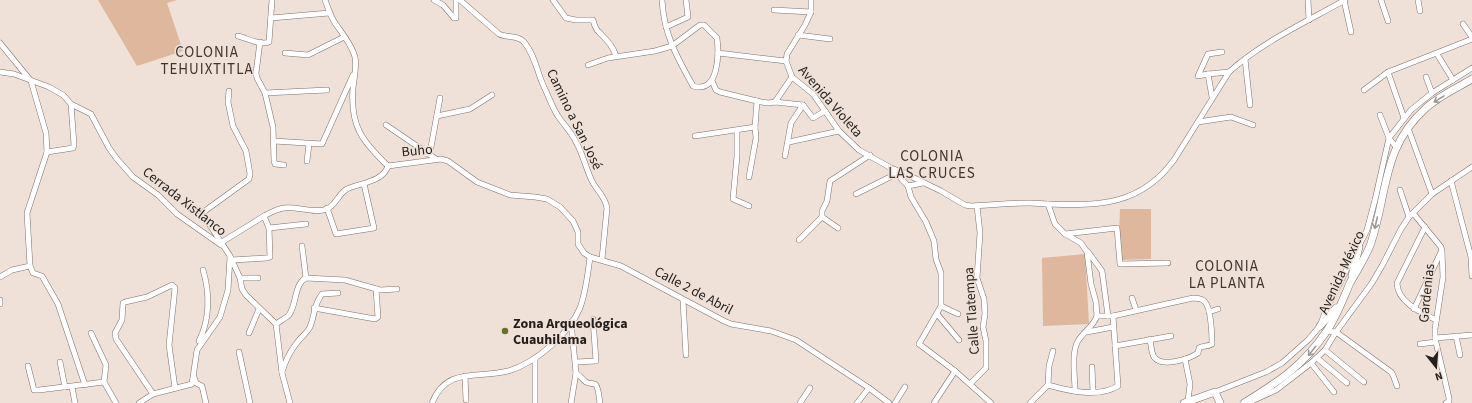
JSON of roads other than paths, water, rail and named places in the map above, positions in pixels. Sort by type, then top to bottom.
[{"type":"main road","name":"Avenida México","points":[[1244,403],[1290,373],[1312,352],[1327,331],[1371,242],[1396,147],[1418,115],[1434,101],[1472,78]]},
{"type":"main road","points":[[1352,281],[1352,274],[1359,247]]},
{"type":"main road","points":[[1320,326],[1341,304]]},
{"type":"main road","points":[[1186,402],[1215,392],[1220,403]]},
{"type":"street","points":[[238,36],[260,42],[269,42],[272,0]]},
{"type":"street","name":"Buho","points":[[325,0],[330,13],[354,53],[356,62],[352,105],[357,125],[361,135],[375,153],[388,166],[418,163],[436,159],[448,161],[477,182],[504,193],[547,199],[560,207],[574,221],[578,232],[578,244],[581,250],[590,256]]},
{"type":"street","points":[[434,0],[443,4],[454,18],[456,18],[456,0]]},
{"type":"street","name":"Camino a San José","points":[[460,0],[499,34],[504,37],[523,40],[526,45],[535,62],[543,85],[555,111],[576,141],[592,182],[603,195],[606,202],[607,208],[602,259]]},
{"type":"street","points":[[553,0],[566,18],[576,20],[593,20],[599,32],[613,47],[616,56]]},
{"type":"street","points":[[588,66],[616,56],[655,51],[672,46],[700,25],[704,25],[717,38],[718,53],[712,81],[702,87],[693,86],[672,46],[663,18],[662,0]]},
{"type":"street","points":[[666,28],[688,17],[686,0]]},
{"type":"street","points":[[774,10],[810,12],[811,0]]},
{"type":"street","points":[[1308,0],[1309,20]]},
{"type":"street","points":[[891,168],[902,172],[965,205],[1104,203],[1121,200],[1142,191],[1164,173],[1186,142],[1212,97],[1229,72],[1245,59],[1266,45],[1344,0],[1352,32]]},
{"type":"street","points":[[1381,0],[1388,21]]},
{"type":"street","points":[[1418,0],[1420,11]]},
{"type":"street","name":"Avenida Violeta","points":[[810,12],[805,25],[787,54],[786,61],[792,77],[813,94],[839,131],[848,141],[859,150],[891,168]]},
{"type":"street","points":[[271,18],[330,13]]},
{"type":"street","points":[[1364,90],[1388,72],[1437,54],[1472,38],[1463,24]]},
{"type":"street","points":[[798,35],[830,39]]},
{"type":"street","points":[[285,53],[308,55],[344,37]]},
{"type":"street","points":[[260,42],[256,73],[264,93],[273,127],[274,161],[275,164],[284,165]]},
{"type":"street","points":[[0,43],[31,81],[46,133],[47,152],[27,213],[30,266],[34,273],[42,276],[58,304],[85,385]]},
{"type":"street","points":[[1222,52],[1208,54],[1198,76],[1229,72]]},
{"type":"street","points":[[718,53],[786,61]]},
{"type":"street","points":[[1437,54],[1453,80]]},
{"type":"street","points":[[1245,59],[1250,105]]},
{"type":"street","points":[[1215,392],[1274,368],[1308,340],[1320,326],[1326,310],[1367,230],[1389,138],[1404,118],[1432,93],[1472,68]]},
{"type":"street","points":[[274,141],[322,144],[355,71]]},
{"type":"street","name":"Cerrada Xistlanco","points":[[0,72],[14,74],[57,91],[71,104],[91,114],[109,148],[133,177],[158,195],[177,214],[223,244]]},
{"type":"street","points":[[1388,72],[1404,118]]},
{"type":"street","points":[[1208,74],[1212,97]]},
{"type":"street","points":[[775,102],[792,77]]},
{"type":"street","points":[[1426,77],[1432,93]]},
{"type":"street","points":[[712,81],[716,90],[757,101],[803,105],[813,118],[825,111]]},
{"type":"street","points":[[229,90],[228,102],[233,126],[246,151],[250,174],[249,179],[202,213],[231,258],[246,296],[259,310],[276,324],[282,372],[290,403]]},
{"type":"street","points":[[264,93],[327,90]]},
{"type":"street","points":[[437,116],[470,109],[492,95]]},
{"type":"street","points":[[427,154],[431,147],[440,98]]},
{"type":"street","points":[[749,177],[756,138],[755,127],[757,101]]},
{"type":"street","points":[[47,152],[73,148],[71,104]]},
{"type":"street","points":[[785,156],[789,142],[791,123],[803,105]]},
{"type":"street","points":[[1380,114],[1389,138],[1396,147]]},
{"type":"street","points":[[1198,122],[1231,117],[1253,125]]},
{"type":"street","points":[[386,125],[436,159]]},
{"type":"street","points":[[695,136],[755,127]]},
{"type":"street","points":[[1408,128],[1432,194]]},
{"type":"street","points":[[736,130],[737,156],[734,199],[749,206]]},
{"type":"street","points":[[789,142],[839,131]]},
{"type":"street","points":[[307,161],[309,144]]},
{"type":"street","points":[[799,240],[822,217],[822,211],[827,201],[830,181],[870,155]]},
{"type":"street","points":[[223,244],[264,216],[283,208],[317,210],[327,208],[338,199],[344,191],[379,177],[387,170],[388,166]]},
{"type":"street","points":[[1248,403],[1276,390],[1311,364],[1325,350],[1336,332],[1372,284],[1397,235],[1411,215],[1432,194],[1472,167]]},
{"type":"street","points":[[891,168],[908,186],[911,197],[926,222],[934,241],[936,259],[941,273],[941,306],[918,344],[955,371],[991,403]]},
{"type":"street","points":[[856,194],[896,174]]},
{"type":"street","points":[[1451,181],[1471,257],[1472,276]]},
{"type":"street","points":[[908,186],[923,183]]},
{"type":"street","points":[[327,208],[336,234],[374,228],[364,184]]},
{"type":"street","points":[[1400,190],[1411,215]]},
{"type":"street","points":[[1048,204],[1056,224],[1065,234],[1082,243],[1102,271],[1113,327],[1118,386],[1093,392],[1065,390],[1048,385]]},
{"type":"street","name":"Calle Tlatempa","points":[[970,384],[986,368],[986,341],[983,327],[985,314],[984,300],[977,278],[980,233],[977,206]]},
{"type":"street","name":"Gardenias","points":[[1411,215],[1425,227],[1441,247],[1442,251],[1443,277],[1436,320],[1435,340],[1449,398],[1449,401],[1446,403]]},
{"type":"street","points":[[231,258],[270,257],[269,228],[264,216]]},
{"type":"street","points":[[822,217],[838,228]]},
{"type":"street","points":[[269,228],[306,224]]},
{"type":"street","points":[[1425,227],[1397,284],[1398,292],[1414,309],[1436,320]]},
{"type":"street","points":[[1065,234],[1116,228],[1120,264],[1168,263]]},
{"type":"street","points":[[302,246],[306,278]]},
{"type":"street","points":[[1414,309],[1442,251]]},
{"type":"street","points":[[1075,391],[1074,352],[1077,341],[1094,324],[1097,316],[1087,252]]},
{"type":"street","points":[[432,403],[436,394],[444,384],[451,380],[465,376],[508,371],[521,366],[535,358],[563,334],[580,308],[586,287],[590,256]]},
{"type":"street","name":"Calle 2 de Abril","points":[[590,256],[627,269],[683,300],[731,324],[771,331],[796,340],[869,388],[888,403]]},
{"type":"street","points":[[197,350],[220,317],[228,290],[231,258]]},
{"type":"street","points":[[0,277],[12,270],[30,266]]},
{"type":"street","points":[[142,403],[153,394],[191,385],[198,343],[203,334],[208,314],[208,287],[203,270]]},
{"type":"street","points":[[240,278],[258,278]]},
{"type":"street","points":[[276,324],[289,315],[300,283],[306,278],[345,280],[380,290],[397,289]]},
{"type":"street","points":[[153,394],[116,339],[115,333],[122,320],[123,303],[147,297],[172,285],[175,288],[169,345],[175,388]]},
{"type":"street","points":[[314,308],[375,318],[378,317],[376,289]]},
{"type":"street","points":[[282,372],[286,359],[296,344],[310,328],[314,308],[322,294],[338,293]]},
{"type":"street","points":[[1132,298],[1136,310]]},
{"type":"street","points":[[1097,316],[1111,316],[1193,298],[1204,301],[1209,311],[1212,344],[1202,346],[1199,348],[1198,353],[1184,359],[1165,363],[1153,356],[1150,339]]},
{"type":"street","points":[[683,300],[686,355]]},
{"type":"street","points":[[941,306],[958,314]]},
{"type":"street","points":[[249,333],[259,310]]},
{"type":"street","points":[[1209,311],[1218,310]]},
{"type":"street","points":[[937,314],[959,340]]},
{"type":"street","points":[[576,362],[596,361],[593,319]]},
{"type":"street","points":[[571,403],[576,373],[572,322]]},
{"type":"street","points":[[1085,332],[1113,327]]},
{"type":"street","points":[[1327,331],[1336,332],[1391,372],[1397,386]]},
{"type":"street","points":[[91,332],[106,365],[104,382],[116,403]]},
{"type":"street","points":[[1420,344],[1456,336],[1472,335]]},
{"type":"street","points":[[1115,346],[1171,336]]},
{"type":"street","points":[[1456,336],[1460,355]]},
{"type":"street","points":[[1325,350],[1364,382]]},
{"type":"street","points":[[1030,403],[1048,385],[1049,366],[1053,351]]},
{"type":"street","points":[[239,352],[250,403]]},
{"type":"street","points":[[535,358],[535,403]]},
{"type":"street","points":[[1317,358],[1347,383]]},
{"type":"street","points":[[1184,359],[1190,384],[1186,402]]},
{"type":"street","points":[[60,362],[65,387]]},
{"type":"street","points":[[1311,364],[1334,392]]},
{"type":"street","points":[[28,366],[34,390],[104,382]]},
{"type":"street","points":[[1092,367],[1093,392]]},
{"type":"street","points":[[934,403],[955,371]]},
{"type":"street","points":[[576,373],[582,376],[584,381],[597,386],[600,403]]},
{"type":"street","points":[[193,376],[196,383],[202,386],[206,403]]},
{"type":"street","points":[[465,376],[466,400]]},
{"type":"street","points":[[72,386],[75,403]]},
{"type":"street","points":[[895,403],[906,387]]},
{"type":"street","points":[[800,403],[810,388]]},
{"type":"street","points":[[857,403],[869,388]]},
{"type":"place","name":"Zona Arqueológica Cuauhilama","points":[[505,331]]},
{"type":"district","name":"COLONIA TEHUIXTITLA","points":[[207,60]]},
{"type":"district","name":"COLONIA LAS CRUCES","points":[[932,164]]},
{"type":"district","name":"COLONIA LA PLANTA","points":[[1227,274]]}]
